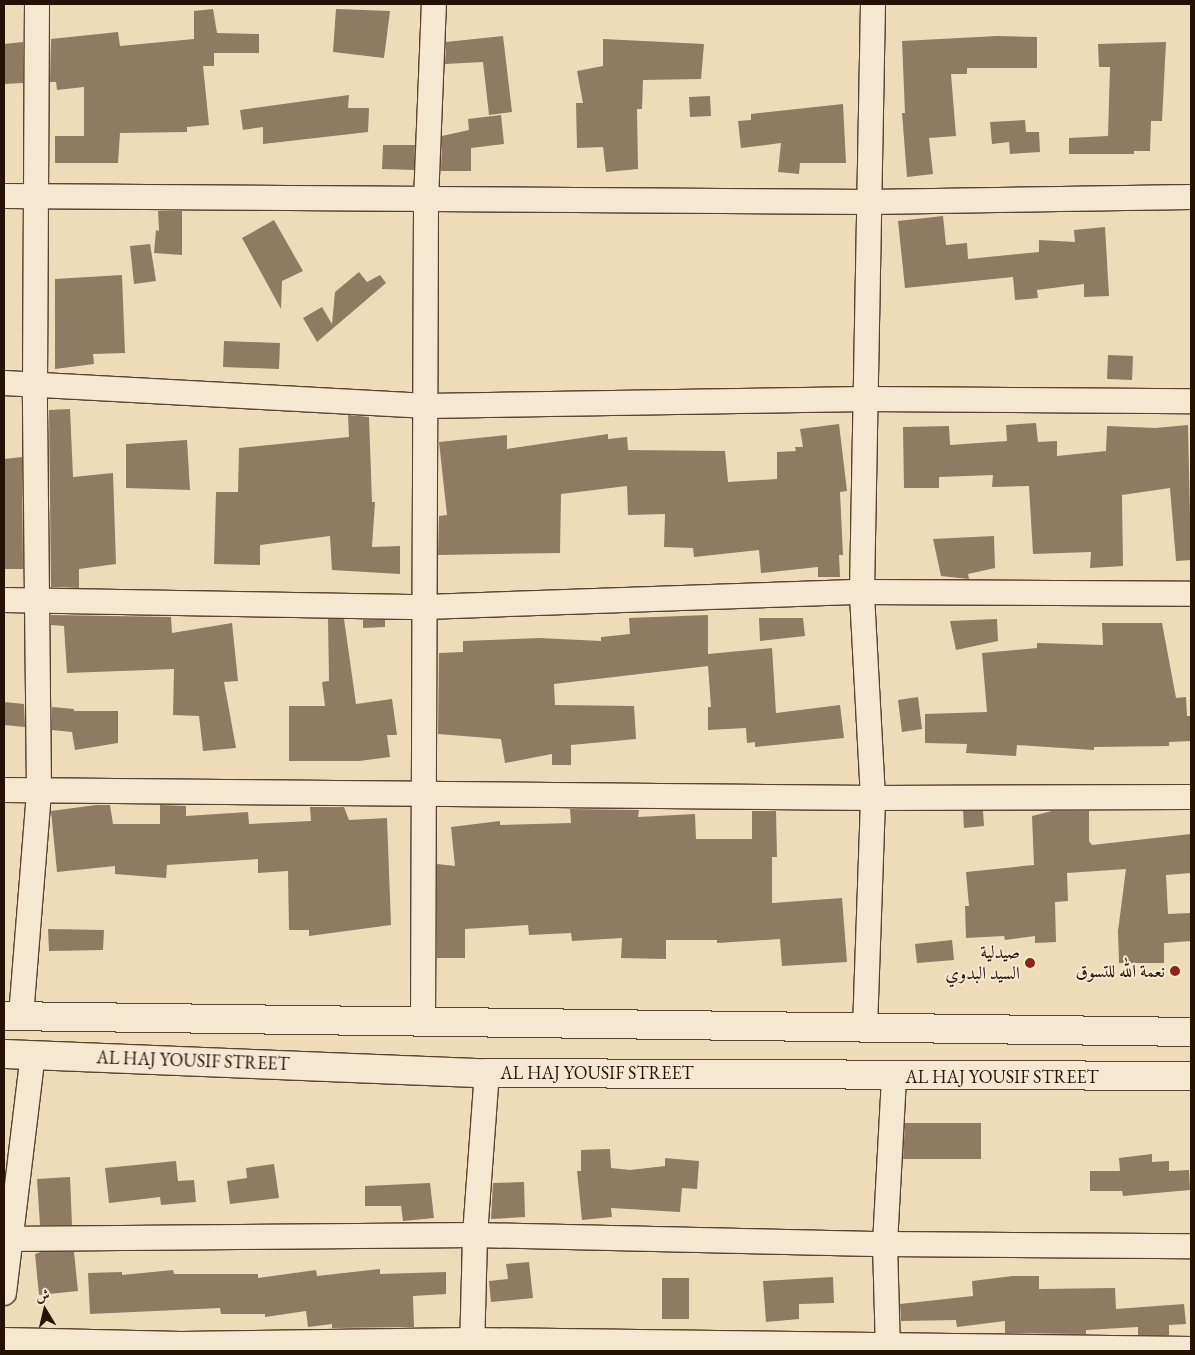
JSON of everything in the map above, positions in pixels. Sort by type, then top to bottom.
[{"type":"main road","points":[[12,1016],[865,1030],[1191,1032]]},
{"type":"main road","name":"AL HAJ YOUSIF STREET","points":[[4,1054],[487,1073],[894,1077],[1191,1076]]},
{"type":"street","points":[[12,1016],[38,790],[34,384],[37,4]]},
{"type":"street","points":[[423,1023],[426,793],[426,201],[434,4]]},
{"type":"street","points":[[865,1030],[873,798],[862,592],[873,4]]},
{"type":"street","points":[[4,196],[36,198],[426,201],[870,202],[1191,198]]},
{"type":"street","points":[[4,383],[427,406],[866,400],[1191,402]]},
{"type":"street","points":[[4,600],[425,607],[862,592],[1191,594]]},
{"type":"street","points":[[4,790],[873,798],[1191,797]]},
{"type":"street","points":[[4,1293],[8,1240],[33,1055]]},
{"type":"street","points":[[472,1346],[475,1235],[487,1073]]},
{"type":"street","points":[[888,1348],[885,1244],[894,1077]]},
{"type":"street","points":[[8,1240],[475,1235],[885,1244],[1191,1246]]},
{"type":"street","points":[[4,1340],[181,1344],[1191,1349]]},
{"type":"building","points":[[213,9],[217,33],[259,34],[259,53],[214,53],[214,66],[203,66],[209,125],[187,127],[187,132],[120,133],[118,163],[55,163],[55,136],[84,136],[84,87],[57,90],[56,82],[50,82],[51,39],[118,32],[120,46],[194,39],[194,11]]},
{"type":"building","points":[[336,9],[390,11],[384,58],[333,52]]},
{"type":"building","points":[[503,36],[512,112],[489,115],[483,62],[445,64],[446,42]]},
{"type":"building","points":[[997,36],[1037,37],[1037,68],[967,68],[967,74],[951,74],[956,136],[929,138],[933,174],[907,177],[902,113],[905,113],[902,41]]},
{"type":"building","points":[[603,39],[704,44],[701,79],[643,80],[642,109],[637,109],[638,169],[606,172],[603,147],[577,148],[576,103],[583,103],[577,71],[603,66]]},
{"type":"building","points":[[23,42],[23,83],[4,84],[4,44]]},
{"type":"building","points":[[1166,42],[1162,121],[1151,121],[1150,151],[1134,151],[1134,154],[1069,154],[1069,138],[1108,136],[1110,67],[1099,67],[1098,44]]},
{"type":"building","points":[[349,95],[348,108],[369,108],[368,132],[263,144],[263,127],[243,130],[240,110]]},
{"type":"building","points":[[710,96],[711,116],[690,117],[689,97]]},
{"type":"building","points":[[843,104],[846,163],[800,163],[799,174],[778,172],[781,143],[741,148],[738,121],[751,120],[751,114]]},
{"type":"building","points":[[501,115],[504,144],[471,148],[471,171],[441,171],[442,136],[469,130],[468,119]]},
{"type":"building","points":[[1025,120],[1026,132],[1039,132],[1040,152],[1010,154],[1009,142],[992,144],[990,122]]},
{"type":"building","points":[[383,145],[415,145],[414,170],[382,169]]},
{"type":"building","points":[[158,211],[182,211],[182,255],[154,253],[156,230],[159,231]]},
{"type":"building","points":[[943,216],[946,245],[967,243],[968,259],[1039,252],[1039,240],[1075,242],[1074,230],[1105,227],[1109,296],[1084,297],[1084,284],[1037,290],[1038,298],[1015,300],[1013,277],[905,288],[898,221]]},
{"type":"building","points":[[274,220],[303,271],[282,281],[281,309],[242,238]]},
{"type":"building","points":[[150,244],[156,281],[134,284],[130,246]]},
{"type":"building","points":[[359,272],[367,282],[380,275],[386,283],[317,342],[303,318],[322,307],[332,324],[335,292]]},
{"type":"building","points":[[122,275],[125,353],[93,354],[94,364],[55,369],[55,279]]},
{"type":"building","points":[[224,341],[280,343],[279,369],[223,367]]},
{"type":"building","points":[[1108,355],[1133,356],[1132,380],[1107,379]]},
{"type":"building","points":[[70,409],[73,477],[113,473],[116,564],[79,569],[79,588],[51,587],[49,410]]},
{"type":"building","points":[[348,415],[369,417],[372,502],[375,502],[372,547],[400,546],[400,574],[332,570],[330,536],[260,545],[260,565],[214,564],[216,492],[238,492],[239,448],[349,437]]},
{"type":"building","points":[[1036,423],[1038,442],[1057,441],[1057,456],[1106,451],[1107,426],[1155,428],[1188,425],[1191,560],[1176,561],[1170,488],[1122,495],[1123,566],[1090,568],[1091,552],[1033,554],[1029,486],[992,487],[993,475],[939,477],[939,488],[904,488],[903,427],[949,426],[950,445],[1007,441],[1006,425]]},
{"type":"building","points":[[839,424],[847,491],[840,492],[843,555],[839,555],[840,577],[818,577],[818,567],[761,573],[759,550],[694,557],[693,548],[664,547],[665,514],[628,515],[627,486],[561,494],[560,553],[438,555],[439,516],[447,515],[439,442],[507,435],[507,449],[608,434],[608,439],[627,437],[628,450],[725,451],[728,482],[777,479],[777,452],[796,451],[795,447],[803,447],[800,429]]},
{"type":"building","points":[[187,440],[190,490],[126,488],[126,444]]},
{"type":"building","points":[[22,457],[23,569],[4,569],[4,459]]},
{"type":"building","points":[[994,536],[995,568],[968,574],[969,579],[941,576],[933,539]]},
{"type":"building","points":[[51,615],[171,617],[172,633],[232,623],[238,681],[224,682],[236,748],[203,751],[199,716],[173,715],[174,669],[67,673],[64,626],[51,625]]},
{"type":"building","points":[[708,615],[708,654],[772,648],[776,713],[840,705],[844,738],[755,747],[755,742],[747,743],[746,728],[708,730],[708,707],[711,707],[708,666],[554,684],[555,705],[634,706],[636,739],[571,745],[571,765],[552,765],[552,754],[505,763],[501,739],[438,734],[439,653],[463,652],[463,641],[539,638],[601,641],[601,637],[630,634],[629,618]]},
{"type":"building","points":[[759,618],[803,618],[805,636],[760,641]]},
{"type":"building","points":[[328,619],[344,619],[356,704],[392,699],[397,735],[387,735],[390,757],[359,761],[289,761],[289,706],[325,706],[322,682],[329,681]]},
{"type":"building","points":[[997,619],[998,641],[956,650],[950,621]]},
{"type":"building","points":[[363,620],[385,620],[385,627],[363,628]]},
{"type":"building","points":[[1102,623],[1162,623],[1176,698],[1186,697],[1187,716],[1191,716],[1191,741],[1169,742],[1169,746],[1094,747],[1094,750],[1017,745],[1016,756],[966,753],[967,744],[925,743],[925,714],[987,712],[982,653],[1037,648],[1037,643],[1103,645]]},
{"type":"building","points":[[918,697],[922,729],[902,732],[898,700]]},
{"type":"building","points":[[4,702],[24,704],[25,727],[4,725]]},
{"type":"building","points":[[52,707],[74,709],[74,711],[118,711],[118,743],[75,750],[72,732],[52,730]]},
{"type":"building","points":[[110,805],[113,824],[160,824],[160,805],[186,806],[186,816],[248,812],[249,824],[311,821],[310,807],[344,807],[349,820],[387,818],[391,925],[309,936],[309,930],[289,930],[288,871],[258,873],[258,859],[167,865],[166,878],[115,874],[115,866],[57,872],[51,811]]},
{"type":"building","points":[[570,809],[639,810],[638,817],[695,814],[696,839],[752,839],[752,811],[776,811],[777,857],[772,857],[772,903],[842,898],[847,962],[782,966],[780,939],[717,943],[717,940],[666,940],[666,959],[621,958],[622,938],[572,941],[571,933],[529,935],[528,925],[465,929],[465,958],[437,958],[437,864],[455,866],[451,827],[500,821],[500,825],[571,823]]},
{"type":"building","points":[[963,811],[983,811],[984,826],[964,828]]},
{"type":"building","points":[[1052,811],[1089,811],[1089,841],[1092,845],[1191,834],[1191,873],[1166,875],[1168,914],[1191,913],[1191,941],[1164,943],[1164,963],[1119,963],[1118,931],[1126,869],[1067,873],[1068,901],[1055,902],[1056,942],[1035,943],[1035,936],[1005,940],[1004,936],[966,938],[965,906],[969,906],[966,872],[1034,865],[1032,816]]},
{"type":"building","points":[[48,929],[104,930],[103,950],[49,951]]},
{"type":"building","points":[[952,940],[954,960],[917,963],[915,944]]},
{"type":"building","points":[[905,1123],[981,1123],[981,1159],[903,1159]]},
{"type":"building","points":[[610,1149],[611,1168],[630,1170],[665,1166],[665,1158],[699,1161],[697,1189],[682,1188],[680,1212],[611,1208],[612,1217],[582,1220],[577,1171],[581,1171],[581,1150]]},
{"type":"building","points":[[1152,1154],[1152,1162],[1169,1161],[1169,1171],[1189,1170],[1190,1190],[1123,1196],[1122,1191],[1090,1191],[1090,1171],[1120,1171],[1119,1158]]},
{"type":"building","points":[[176,1161],[178,1181],[194,1180],[196,1202],[161,1205],[160,1197],[109,1203],[105,1168]]},
{"type":"building","points":[[274,1164],[279,1198],[230,1204],[227,1181],[247,1178],[246,1168]]},
{"type":"building","points":[[70,1177],[72,1225],[40,1225],[37,1179]]},
{"type":"building","points":[[524,1182],[525,1217],[491,1219],[493,1183]]},
{"type":"building","points":[[430,1183],[434,1218],[403,1221],[401,1206],[365,1206],[365,1186]]},
{"type":"building","points":[[41,1252],[74,1252],[78,1291],[39,1295],[35,1254]]},
{"type":"building","points":[[529,1262],[533,1298],[491,1302],[489,1281],[508,1279],[506,1264]]},
{"type":"building","points":[[380,1269],[380,1274],[446,1272],[446,1294],[413,1296],[414,1327],[332,1328],[332,1324],[308,1327],[306,1311],[265,1317],[265,1314],[221,1314],[220,1308],[90,1314],[88,1273],[122,1272],[122,1275],[173,1270],[174,1274],[258,1274],[258,1278],[316,1270],[317,1276]]},
{"type":"building","points":[[1013,1276],[1039,1276],[1039,1289],[1115,1288],[1116,1309],[1184,1304],[1186,1324],[1169,1325],[1169,1335],[1138,1335],[1138,1327],[1086,1330],[1086,1334],[1005,1333],[1005,1321],[957,1327],[956,1320],[901,1321],[900,1304],[973,1296],[972,1281]]},
{"type":"building","points":[[833,1277],[834,1303],[799,1304],[799,1319],[766,1322],[763,1281]]},
{"type":"building","points":[[662,1278],[689,1278],[689,1319],[662,1319]]},
{"type":"place","name":"صيدلية السيد البدوي","points":[[1030,963]]},
{"type":"place","name":"نعمة الله للتسوق","points":[[1175,971]]}]
